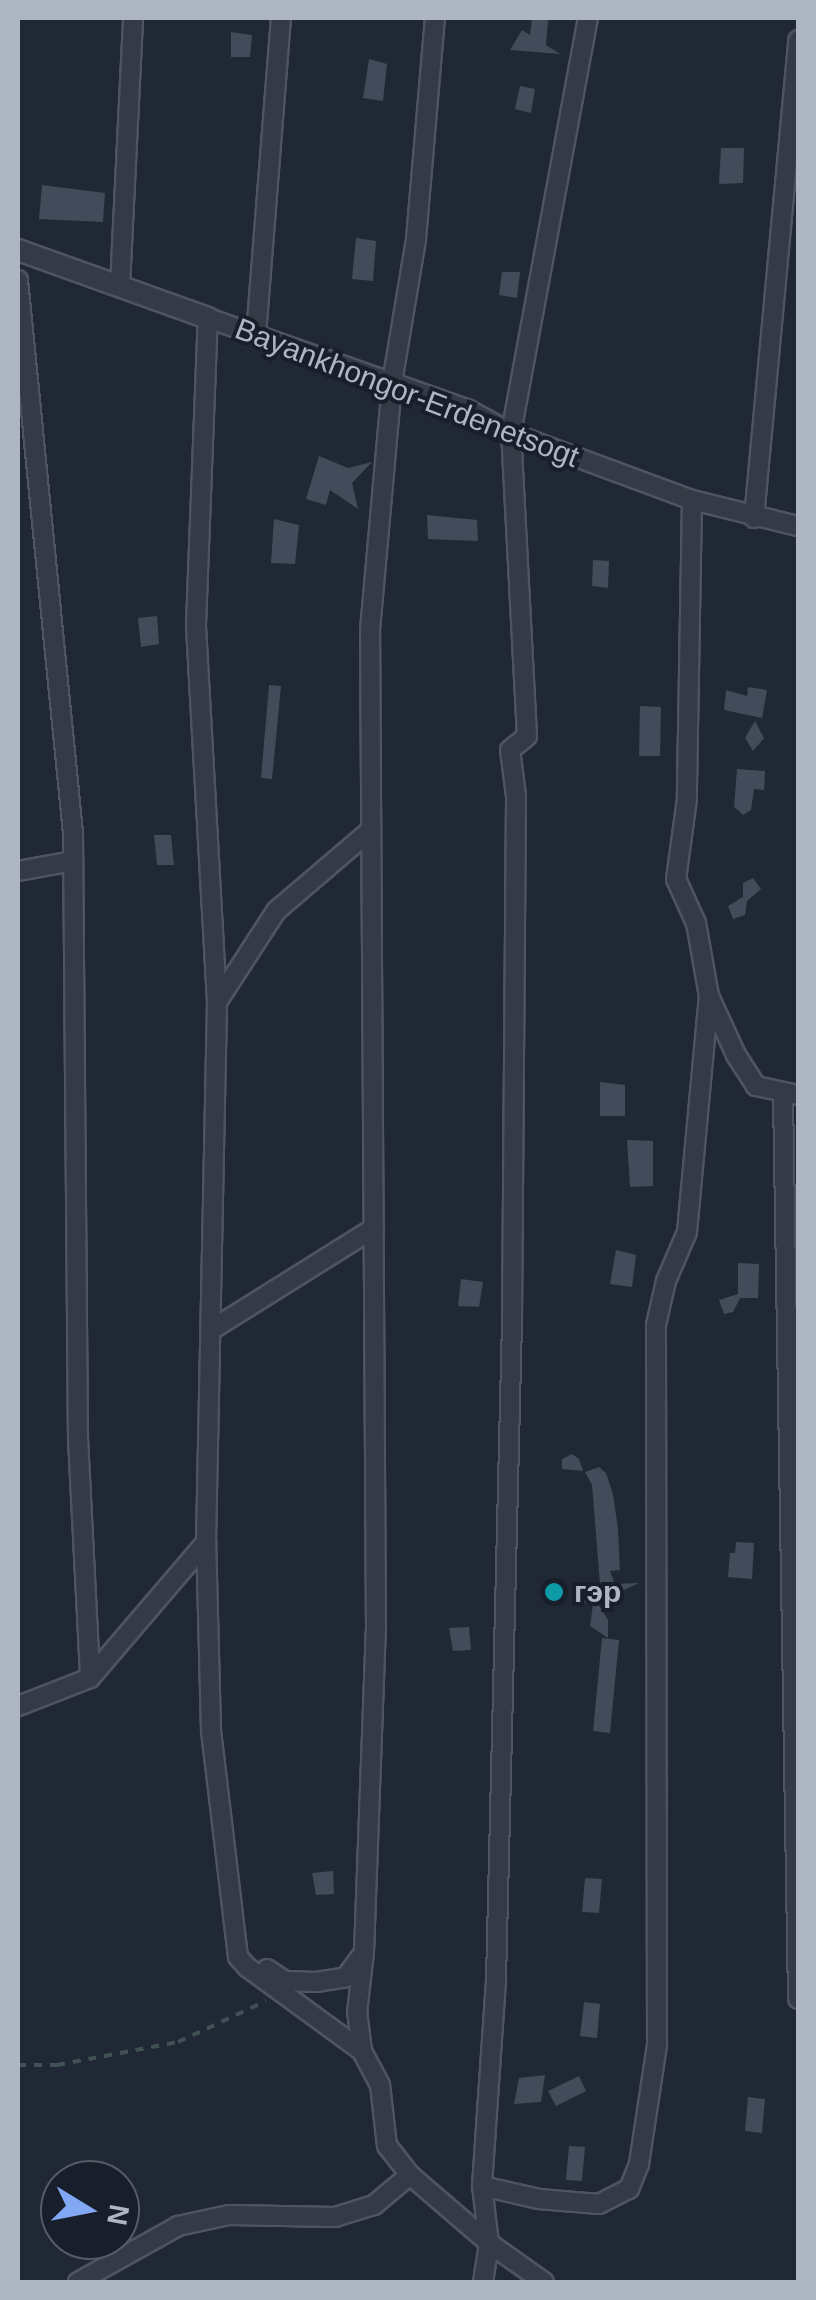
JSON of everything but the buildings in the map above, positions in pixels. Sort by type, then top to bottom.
[{"type":"street","points":[[120,286],[134,18]]},
{"type":"street","points":[[256,335],[281,18]]},
{"type":"street","points":[[435,18],[416,240],[392,383],[370,630],[376,1630],[364,1952],[357,2012],[362,2051],[380,2085],[387,2146],[410,2175],[489,2243],[544,2282]]},
{"type":"street","points":[[483,2282],[489,2243],[482,2186],[496,1980],[512,1320],[516,796],[510,750],[527,736],[511,433],[588,18]]},
{"type":"street","points":[[754,518],[798,40]]},
{"type":"street","name":"Bayankhongor-Erdenetsogt","points":[[18,250],[467,410],[511,433],[692,500],[798,526]]},
{"type":"street","points":[[18,280],[73,860],[78,1438],[90,1678]]},
{"type":"street","points":[[208,318],[196,625],[217,1002],[206,1542],[211,1729],[238,1956],[362,2051]]},
{"type":"street","points":[[482,2186],[539,2199],[599,2204],[629,2189],[640,2164],[657,2046],[656,1325],[666,1281],[687,1232],[709,996],[696,923],[676,880],[686,798],[692,500]]},
{"type":"street","points":[[217,1002],[276,911],[371,830]]},
{"type":"street","points":[[18,871],[73,860]]},
{"type":"street","points":[[709,996],[756,1086],[791,1095],[798,1999]]},
{"type":"street","points":[[211,1330],[374,1228]]},
{"type":"street","points":[[18,1706],[90,1678],[206,1542]]},
{"type":"street","points":[[232,1920],[255,1961],[285,1981],[346,1977],[364,1952]]},
{"type":"street","points":[[78,2282],[178,2226],[229,2215],[335,2218],[374,2205],[410,2175]]},
{"type":"path","points":[[18,2066],[57,2065],[178,2042],[284,1993]]},
{"type":"place","name":"гэр","points":[[554,1592]]}]
